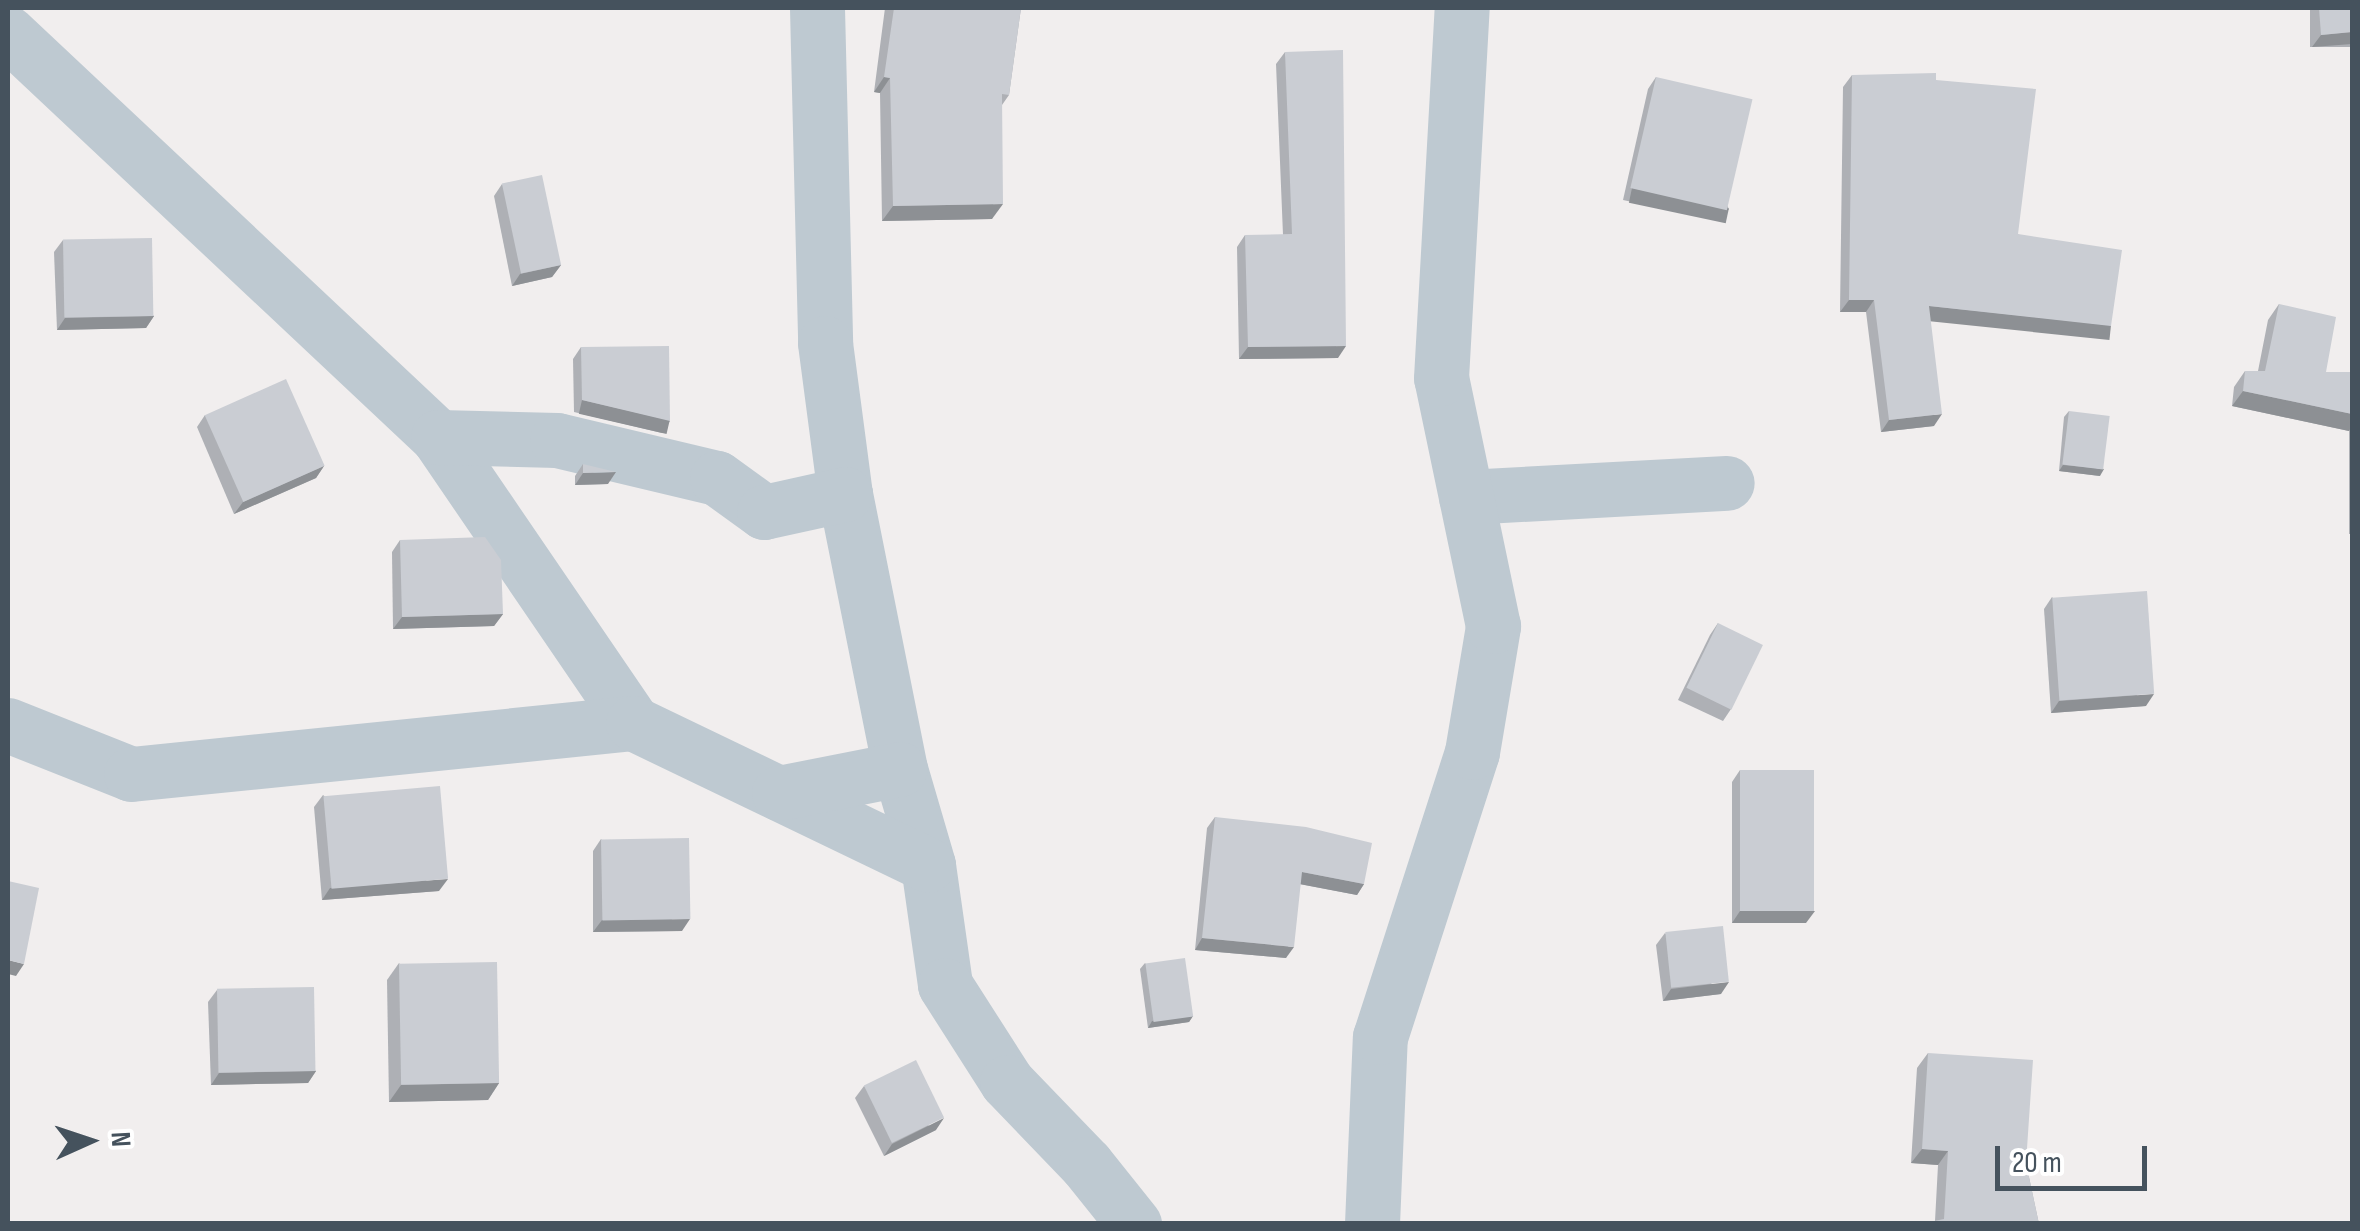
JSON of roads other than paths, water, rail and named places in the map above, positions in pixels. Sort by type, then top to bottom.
[{"type":"street","points":[[818,8],[825,343],[845,494],[900,769],[928,865],[945,985],[1007,1082],[1086,1164],[1134,1224]]},
{"type":"street","points":[[1372,1224],[1380,1038],[1472,752],[1493,626],[1441,378],[1462,8]]},
{"type":"street","points":[[8,33],[438,437],[632,723],[928,865]]},
{"type":"street","points":[[438,437],[556,440],[717,478],[764,512],[845,494]]},
{"type":"street","points":[[1466,497],[1727,483]]},
{"type":"street","points":[[8,725],[131,774],[632,723]]},
{"type":"street","points":[[779,793],[900,769]]}]
